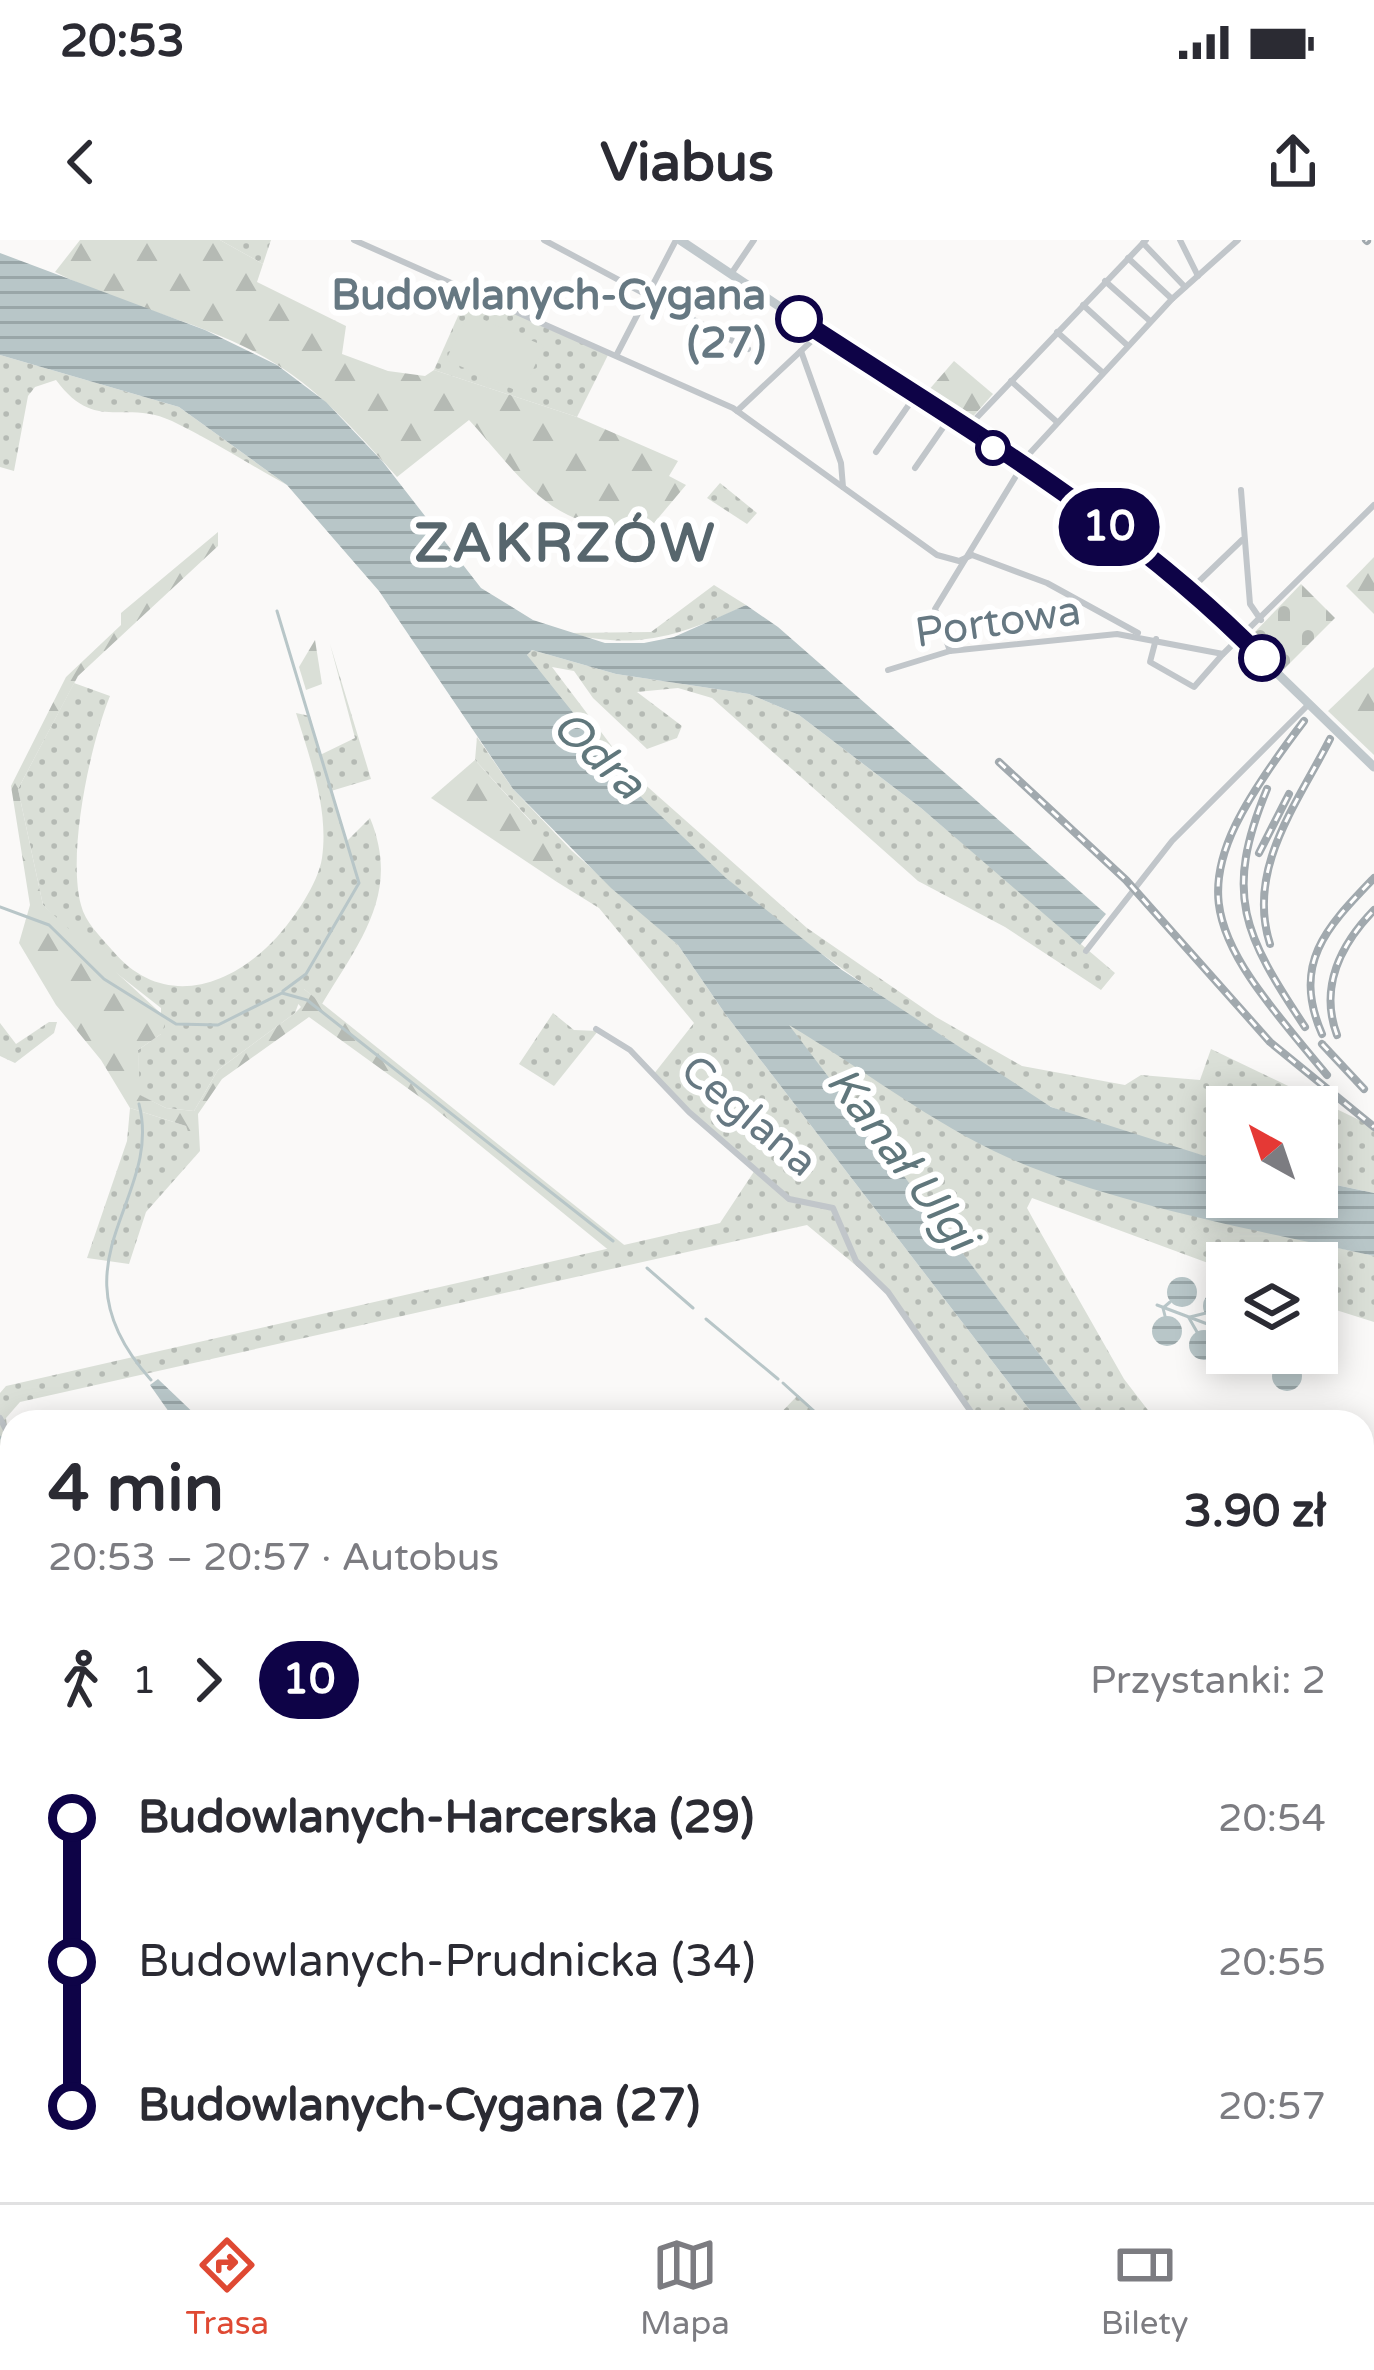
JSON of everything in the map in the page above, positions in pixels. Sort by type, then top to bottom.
[{"type":"main road","points":[[678,240],[1094,515],[1243,638],[1374,767]]},
{"type":"street","points":[[354,240],[373,244],[737,411],[937,555],[959,561],[972,556],[1047,584],[1141,635],[1223,654]]},
{"type":"street","points":[[544,240],[748,349]]},
{"type":"street","points":[[617,354],[678,240]]},
{"type":"street","points":[[731,274],[754,240]]},
{"type":"street","points":[[950,651],[935,609],[972,556],[1021,466],[1127,345],[1238,240]]},
{"type":"street","points":[[965,430],[1144,242],[1185,286]]},
{"type":"street","points":[[1183,242],[1198,276]]},
{"type":"street","points":[[1128,258],[1172,299]]},
{"type":"street","points":[[1105,281],[1150,322]]},
{"type":"street","points":[[1083,305],[1127,345]]},
{"type":"street","points":[[1057,332],[1102,372]]},
{"type":"street","points":[[737,411],[820,333]]},
{"type":"street","points":[[801,351],[841,463],[843,487]]},
{"type":"street","points":[[1011,381],[1057,422]]},
{"type":"street","points":[[876,452],[915,396]]},
{"type":"street","points":[[915,468],[949,419]]},
{"type":"street","points":[[1241,490],[1250,604],[1261,620]]},
{"type":"street","points":[[1156,639],[1150,662],[1194,687],[1374,505]]},
{"type":"street","points":[[1190,591],[1242,539]]},
{"type":"street","points":[[1117,634],[1119,622]]},
{"type":"street","name":"Portowa","points":[[888,670],[950,651],[1141,635]]},
{"type":"street","points":[[1086,951],[1172,842],[1309,705]]},
{"type":"street","name":"Ceglana","points":[[596,1029],[630,1050],[689,1112],[789,1199],[833,1208],[856,1261],[888,1292],[970,1410]]},
{"type":"green space","points":[[80,240],[220,240],[263,264],[257,282],[346,326],[342,354],[388,371],[425,376],[434,370],[577,417],[678,461],[669,476],[686,485],[649,529],[588,523],[545,501],[469,420],[397,477],[326,402],[276,364],[223,337],[55,272]]},
{"type":"green space","points":[[220,240],[271,240],[263,264]]},
{"type":"green space","points":[[470,289],[610,351],[577,417],[434,370]]},
{"type":"green space","points":[[468,313],[544,346],[522,393],[446,360]]},
{"type":"green space","points":[[0,355],[179,407],[287,485],[172,421],[84,406],[56,380],[35,387],[28,396],[14,471],[0,467]]},
{"type":"green space","points":[[954,361],[993,394],[968,422],[927,392]]},
{"type":"green space","points":[[720,483],[757,513],[747,524],[707,498]]},
{"type":"green space","points":[[218,532],[218,546],[78,676],[18,789],[43,905],[167,1019],[161,1034],[138,1050],[140,1095],[166,1108],[194,1111],[218,1070],[301,1007],[293,998],[298,988],[304,989],[628,1248],[611,1252],[428,1103],[309,1017],[222,1079],[198,1114],[200,1151],[194,1148],[186,1126],[130,1108],[101,1060],[56,1005],[19,943],[30,905],[11,786],[66,677],[121,625],[121,613]]},
{"type":"green space","points":[[1374,557],[1374,614],[1346,586]]},
{"type":"green space","points":[[1301,584],[1335,618],[1283,670],[1251,636]]},
{"type":"green space","points":[[714,585],[746,605],[659,637],[616,640],[568,633],[651,632]]},
{"type":"green space","points":[[315,640],[322,684],[306,690],[299,667]]},
{"type":"green space","points":[[330,644],[371,779],[331,791],[347,841],[370,818],[381,870],[372,916],[322,1004],[304,989],[295,1013],[218,1070],[194,1111],[166,1108],[139,1095],[138,1050],[161,1034],[161,1008],[87,950],[43,905],[18,789],[74,683],[110,696],[88,770],[79,829],[77,883],[83,911],[112,950],[152,980],[174,986],[217,979],[258,955],[277,937],[320,868],[321,803],[296,713],[310,716],[320,755],[355,738]]},
{"type":"green space","points":[[532,650],[616,674],[749,694],[799,715],[921,808],[1115,973],[1101,990],[1005,927],[918,881],[712,698],[678,688],[637,692],[682,726],[677,738],[647,749],[593,698],[574,671],[552,667],[632,773],[807,928],[936,1017],[1022,1066],[1125,1085],[1141,1075],[1200,1080],[1211,1049],[1288,1086],[1206,1086],[1206,1157],[1040,1101],[829,959],[716,870],[613,769],[527,655]]},
{"type":"green space","points":[[1374,667],[1374,755],[1328,711]]},
{"type":"green space","points":[[477,737],[513,789],[572,851],[678,945],[726,1015],[1030,1410],[970,1410],[888,1292],[807,1225],[0,1410],[0,1393],[6,1386],[720,1223],[755,1170],[653,1075],[694,1023],[599,908],[557,882],[531,821],[475,760]]},
{"type":"green space","points":[[475,760],[550,843],[557,882],[431,798]]},
{"type":"green space","points":[[553,1013],[574,1030],[598,1031],[554,1086],[519,1064]]},
{"type":"green space","points":[[785,1021],[1010,1158],[1195,1215],[1313,1242],[1206,1242],[1206,1262],[1032,1198],[1027,1208],[1124,1379],[1148,1410],[1082,1410]]},
{"type":"green space","points":[[49,1022],[57,1022],[54,1033],[15,1063],[0,1056],[0,1023],[16,1044]]},
{"type":"green space","points":[[130,1108],[186,1126],[200,1151],[146,1212],[129,1264],[87,1258],[127,1141]]},
{"type":"green space","points":[[1338,1110],[1374,1127],[1374,1193],[1338,1185]]},
{"type":"green space","points":[[1338,1248],[1374,1256],[1374,1322],[1338,1311]]},
{"type":"green space","points":[[798,1395],[815,1410],[784,1410]]},
{"type":"water","name":"Odra","points":[[0,253],[205,330],[277,365],[326,402],[383,462],[481,588],[533,620],[605,643],[644,643],[674,637],[746,605],[778,627],[1106,914],[1080,945],[921,808],[799,715],[749,694],[616,674],[532,650],[527,655],[639,795],[726,878],[842,970],[1051,1107],[1206,1156],[1206,1218],[1338,1218],[1338,1185],[1374,1193],[1374,1256],[1338,1248],[1338,1242],[1311,1242],[1189,1215],[1051,1175],[952,1128],[789,1025],[1082,1410],[1030,1410],[726,1015],[678,945],[611,888],[513,789],[379,591],[287,485],[179,407],[0,355]]},
{"type":"water","points":[[1182,1277],[1193,1281],[1197,1292],[1193,1303],[1182,1307],[1171,1303],[1167,1292],[1171,1281]]},
{"type":"water","points":[[1167,1316],[1178,1320],[1182,1331],[1178,1342],[1167,1346],[1156,1342],[1152,1331],[1156,1320]]},
{"type":"water","points":[[1204,1330],[1204,1360],[1193,1356],[1189,1345],[1193,1334]]},
{"type":"water","points":[[1272,1374],[1302,1374],[1293,1390],[1281,1390],[1273,1382]]},
{"type":"water","points":[[158,1379],[190,1410],[168,1410],[150,1385]]},
{"type":"waterway","points":[[277,611],[359,883],[306,974],[283,991]]},
{"type":"waterway","points":[[0,907],[49,925],[104,979],[176,1024],[218,1025],[282,993],[307,1000],[613,1241]]},
{"type":"waterway","points":[[139,1104],[142,1139],[137,1172],[115,1234],[108,1301],[121,1339],[151,1380]]},
{"type":"waterway","points":[[647,1268],[693,1308]]},
{"type":"waterway","points":[[1165,1316],[1163,1308],[1170,1302]]},
{"type":"waterway","points":[[1157,1305],[1206,1323]]},
{"type":"waterway","points":[[1190,1317],[1206,1313]]},
{"type":"waterway","points":[[1189,1318],[1197,1332]]},
{"type":"waterway","points":[[706,1319],[778,1379]]},
{"type":"waterway","points":[[783,1383],[813,1410]]},
{"type":"railway","points":[[1304,721],[1235,826],[1221,866],[1219,903],[1229,940],[1251,978],[1327,1075]]},
{"type":"railway","points":[[1270,944],[1264,916],[1270,863],[1290,813],[1330,739]]},
{"type":"railway","points":[[999,762],[1126,880],[1270,1042],[1374,1127]]},
{"type":"railway","points":[[1267,789],[1246,858],[1247,913],[1267,966],[1305,1027]]},
{"type":"railway","points":[[1259,853],[1289,794]]},
{"type":"railway","points":[[1322,1034],[1313,1009],[1312,966],[1329,930],[1374,878]]},
{"type":"railway","points":[[1337,1035],[1331,1000],[1336,967],[1374,910]]},
{"type":"railway","points":[[1322,1044],[1364,1089]]},
{"type":"bus line","name":"10","points":[[799,319],[1085,508],[1214,612],[1262,658]]},
{"type":"place","name":"Budowlanych-Cygana (27)","points":[[799,319]]},
{"type":"district","name":"ZAKRZÓW","points":[[566,543]]},
{"type":"water label","name":"Kanał Ulgi","points":[[901,1159]]}]
